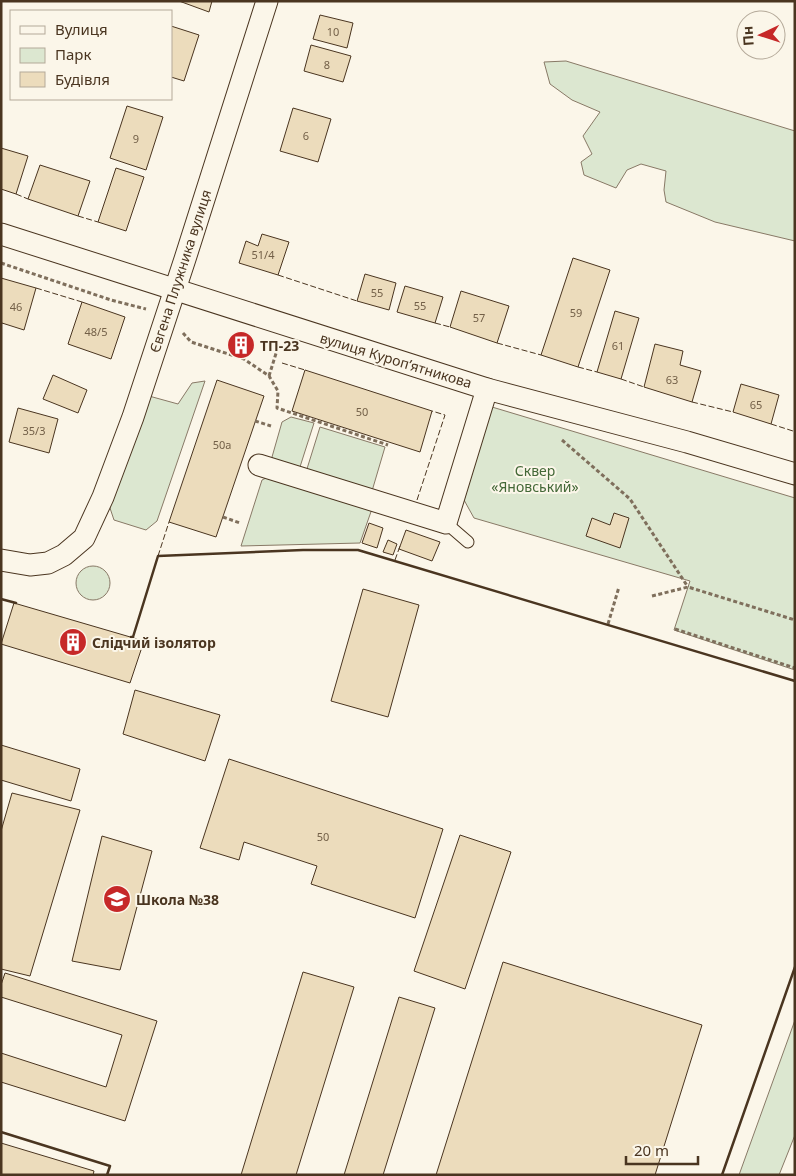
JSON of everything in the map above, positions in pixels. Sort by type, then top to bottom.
[{"type":"street","name":"Євгена Плужника вулиця","points":[[1,560],[30,566],[48,563],[64,555],[84,538],[103,497],[133,417],[266,1]]},
{"type":"street","name":"вулиця Куропʼятникова","points":[[1,234],[487,389],[687,442],[795,474]]},
{"type":"street","points":[[259,465],[446,523],[487,389]]},
{"type":"lane","points":[[446,523],[468,542]]},
{"type":"path","points":[[1,263],[111,300],[166,315],[191,342],[244,359],[269,376],[278,391],[277,408],[388,445]]},
{"type":"path","points":[[269,376],[278,347]]},
{"type":"path","points":[[255,421],[271,426]]},
{"type":"path","points":[[562,440],[630,499],[688,587]]},
{"type":"path","points":[[222,518],[240,523]]},
{"type":"path","points":[[608,624],[619,587]]},
{"type":"path","points":[[652,596],[688,587],[795,620]]},
{"type":"path","points":[[675,629],[795,668]]},
{"type":"green space","points":[[566,61],[795,131],[795,241],[715,222],[666,202],[664,190],[666,171],[641,164],[627,170],[616,188],[584,175],[581,162],[592,154],[583,136],[600,112],[572,100],[550,84],[544,62]]},
{"type":"green space","points":[[205,381],[157,521],[146,530],[114,520],[108,502],[149,396],[178,404],[192,383]]},
{"type":"green space","name":"Сквер «Яновський»","points":[[492,407],[795,498],[795,670],[674,630],[690,581],[474,518],[464,500]]},
{"type":"green space","points":[[291,417],[314,423],[299,470],[274,463],[272,457],[282,422]]},
{"type":"green space","points":[[320,427],[385,447],[372,491],[306,472]]},
{"type":"green space","points":[[272,475],[373,506],[360,543],[241,546],[262,480]]},
{"type":"green space","points":[[93,566],[105,571],[110,583],[105,595],[93,600],[81,595],[76,583],[81,571]]},
{"type":"green space","points":[[795,1020],[795,1135],[779,1175],[739,1175]]},
{"type":"building","points":[[179,1],[212,1],[209,12]]},
{"type":"building","points":[[320,15],[353,23],[347,48],[313,39]]},
{"type":"building","points":[[172,26],[199,35],[184,81],[172,77]]},
{"type":"building","points":[[311,45],[351,56],[343,82],[304,71]]},
{"type":"building","points":[[127,106],[163,117],[146,170],[110,158]]},
{"type":"building","points":[[293,108],[331,119],[318,162],[280,151]]},
{"type":"building","points":[[1,148],[28,156],[16,194],[1,189]]},
{"type":"building","points":[[40,165],[90,181],[78,216],[28,199]]},
{"type":"building","points":[[116,168],[144,177],[126,231],[98,222]]},
{"type":"building","points":[[262,234],[289,242],[278,275],[239,263],[246,241],[258,246]]},
{"type":"building","points":[[573,258],[610,270],[578,367],[541,355]]},
{"type":"building","points":[[365,274],[396,283],[389,310],[357,301]]},
{"type":"building","points":[[1,278],[36,288],[24,330],[2,323],[1,326]]},
{"type":"building","points":[[405,286],[443,297],[435,323],[397,312]]},
{"type":"building","points":[[461,291],[509,306],[497,343],[450,327]]},
{"type":"building","points":[[82,302],[125,317],[111,359],[68,344]]},
{"type":"building","points":[[615,311],[639,318],[621,379],[597,372]]},
{"type":"building","name":"ТП-23","points":[[235,337],[251,342],[248,354],[231,348]]},
{"type":"building","points":[[655,344],[683,351],[680,365],[701,371],[692,402],[644,387]]},
{"type":"building","points":[[305,370],[432,411],[420,452],[292,411]]},
{"type":"building","points":[[53,375],[87,390],[78,413],[43,399]]},
{"type":"building","points":[[217,380],[264,396],[216,537],[169,522]]},
{"type":"building","points":[[741,384],[779,395],[771,424],[733,412]]},
{"type":"building","points":[[18,408],[58,419],[49,453],[9,442]]},
{"type":"building","points":[[614,513],[629,518],[620,548],[586,536],[592,518],[610,525]]},
{"type":"building","points":[[369,523],[383,528],[377,548],[362,543]]},
{"type":"building","points":[[406,530],[440,542],[432,561],[399,549]]},
{"type":"building","points":[[388,540],[397,544],[393,555],[383,552]]},
{"type":"building","points":[[363,589],[419,605],[388,717],[331,701]]},
{"type":"building","name":"Слідчий ізолятор","points":[[14,603],[144,641],[130,683],[1,644]]},
{"type":"building","points":[[135,690],[220,715],[205,761],[123,734]]},
{"type":"building","points":[[1,745],[80,769],[71,801],[1,780]]},
{"type":"building","points":[[229,759],[443,829],[415,918],[311,884],[317,866],[244,842],[239,860],[200,848]]},
{"type":"building","points":[[12,793],[80,810],[30,976],[1,969],[1,831]]},
{"type":"building","points":[[460,835],[511,852],[465,989],[414,971]]},
{"type":"building","points":[[102,836],[152,851],[120,970],[72,961]]},
{"type":"building","points":[[503,962],[702,1025],[655,1175],[436,1175]]},
{"type":"building","points":[[303,972],[354,987],[296,1175],[241,1175]]},
{"type":"building","points":[[5,973],[157,1021],[125,1121],[1,1082],[1,1053],[106,1087],[122,1035],[1,997],[1,985]]},
{"type":"building","points":[[399,997],[435,1008],[383,1175],[344,1175]]},
{"type":"building","points":[[1,1143],[94,1171],[93,1175],[1,1175]]},
{"type":"fence","points":[[16,194],[28,199]]},
{"type":"fence","points":[[78,216],[98,222]]},
{"type":"fence","points":[[278,275],[357,301]]},
{"type":"fence","points":[[36,288],[82,302]]},
{"type":"fence","points":[[435,323],[450,327]]},
{"type":"fence","points":[[497,343],[541,355]]},
{"type":"fence","points":[[282,363],[305,370]]},
{"type":"fence","points":[[578,367],[597,372]]},
{"type":"fence","points":[[621,379],[644,387]]},
{"type":"fence","points":[[692,402],[733,412]]},
{"type":"fence","points":[[417,500],[445,415],[432,411]]},
{"type":"fence","points":[[771,424],[793,431]]},
{"type":"fence","points":[[158,556],[169,522]]},
{"type":"fence","points":[[395,560],[400,546]]},
{"type":"wall","points":[[131,637],[133,637],[158,556],[303,550],[358,550],[795,681]]},
{"type":"wall","points":[[1,599],[16,603]]},
{"type":"wall","points":[[722,1175],[795,967]]},
{"type":"wall","points":[[1,1132],[110,1166],[107,1175]]},
{"type":"place","name":"ТП-23","points":[[241,345]]},
{"type":"place","name":"Слідчий ізолятор","points":[[73,642]]},
{"type":"place","name":"Школа №38","points":[[117,899]]}]
